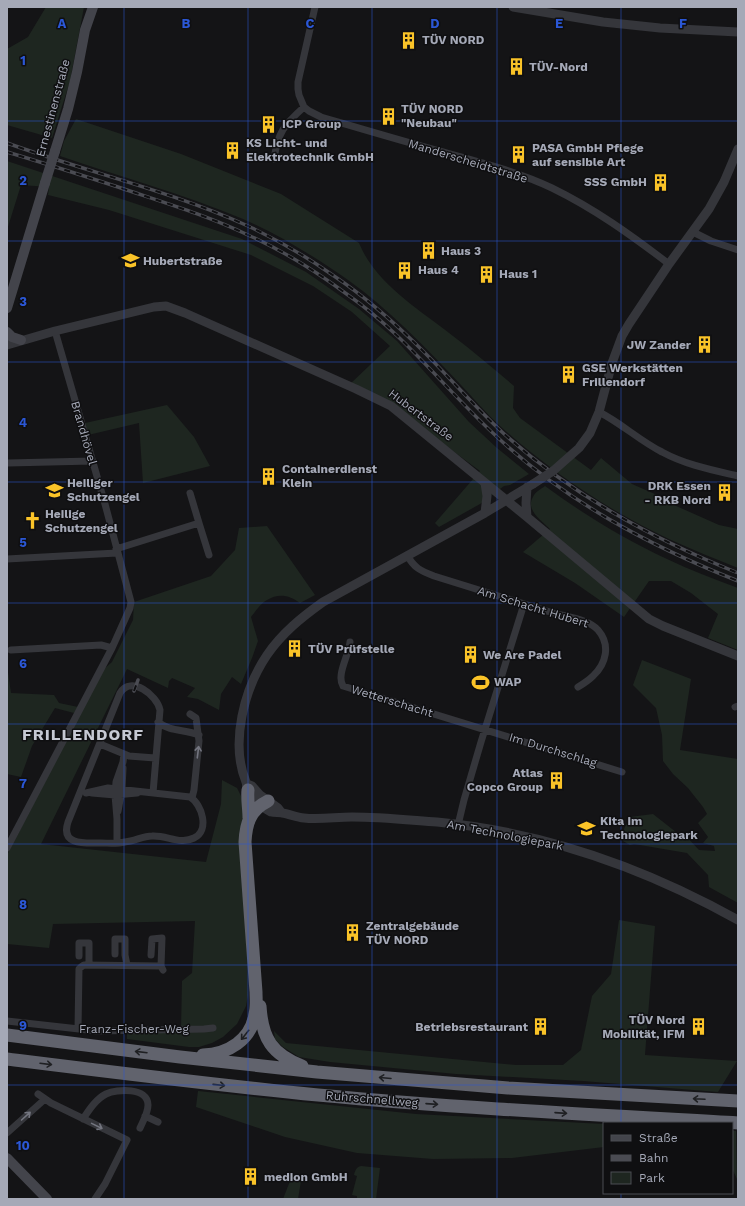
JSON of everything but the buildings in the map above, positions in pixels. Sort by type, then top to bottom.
[{"type":"highway","points":[[180,1057],[218,1054],[233,1048],[247,1034],[256,1013],[256,992],[245,842],[249,818],[247,787]]},
{"type":"highway","points":[[249,818],[265,805]]},
{"type":"highway","points":[[265,805],[252,830],[250,843],[260,1015],[264,1032],[270,1045],[282,1056],[294,1063],[317,1072]]},
{"type":"highway","name":"Ruhrschnellweg","points":[[10,1036],[317,1072],[508,1088],[738,1101]]},
{"type":"highway","name":"Ruhrschnellweg","points":[[7,1059],[180,1081],[328,1096],[414,1103],[722,1122]]},
{"type":"main road","name":"Ernestinenstraße","points":[[7,308],[68,109],[85,30],[93,7]]},
{"type":"main road","points":[[7,332],[12,337],[21,340]]},
{"type":"main road","points":[[7,1158],[47,1199]]},
{"type":"main road","points":[[7,1165],[26,1178]]},
{"type":"street","points":[[274,159],[277,142],[286,124],[304,107],[299,95],[298,82],[315,7]]},
{"type":"street","points":[[513,7],[603,22],[660,28],[738,32]]},
{"type":"street","name":"Manderscheidtstraße","points":[[304,107],[309,112],[321,117],[492,166],[552,188],[613,222],[668,264]]},
{"type":"street","points":[[408,555],[485,513],[553,471],[570,458],[588,437],[599,412],[611,366],[622,336],[668,264],[709,209],[724,182],[738,149]]},
{"type":"street","points":[[693,232],[711,241],[738,250]]},
{"type":"street","name":"Hubertstraße","points":[[7,345],[55,331],[162,306],[172,308],[217,326],[381,400],[399,412],[649,619],[738,656]]},
{"type":"street","name":"Brandhövel","points":[[7,848],[10,837],[22,820],[112,648],[130,608],[131,602],[55,331]]},
{"type":"street","points":[[599,412],[648,445],[677,460],[701,468],[738,476]]},
{"type":"street","points":[[8,463],[92,461]]},
{"type":"street","points":[[485,483],[488,496],[485,513]]},
{"type":"street","points":[[527,517],[526,503],[530,486]]},
{"type":"street","points":[[190,494],[209,555]]},
{"type":"street","points":[[7,559],[117,551],[199,523]]},
{"type":"street","name":"Am Schacht Hubert","points":[[408,555],[412,564],[419,570],[434,576],[587,622],[594,626],[602,635],[606,647],[606,655],[593,676],[578,687]]},
{"type":"street","name":"Am Technologiepark","points":[[408,555],[323,602],[287,631],[268,654],[255,677],[244,708],[239,744],[240,762],[247,787],[265,805],[278,808],[281,812],[305,818],[413,820],[458,825],[531,838],[569,848],[606,859],[676,888],[738,920]]},
{"type":"street","points":[[458,825],[485,729],[524,604]]},
{"type":"street","name":"Wetterschacht","points":[[350,642],[340,676],[343,686],[485,729]]},
{"type":"street","points":[[11,650],[101,645],[112,648]]},
{"type":"street","points":[[83,793],[108,788],[118,792],[149,792],[192,798],[197,804],[203,822],[203,829],[200,835],[189,840],[181,841],[164,836],[150,836],[129,842],[80,843],[68,836],[67,825],[83,793],[120,693],[128,686],[140,688],[153,696],[160,710],[158,736],[149,792]]},
{"type":"street","points":[[190,714],[196,718],[200,741],[192,798]]},
{"type":"street","points":[[158,722],[173,730],[187,731],[199,735]]},
{"type":"street","points":[[187,731],[196,723]]},
{"type":"street","name":"Im Durchschlag","points":[[485,729],[622,772]]},
{"type":"street","points":[[100,744],[124,754],[155,758]]},
{"type":"street","points":[[116,843],[118,792],[124,754]]},
{"type":"street","points":[[78,1029],[79,969],[81,966],[127,965],[162,968],[162,938],[152,939],[151,955]]},
{"type":"street","points":[[115,954],[115,939],[125,939],[125,955],[127,965]]},
{"type":"street","points":[[80,956],[80,944],[89,944],[89,965]]},
{"type":"street","name":"Franz-Fischer-Weg","points":[[7,1021],[97,1031],[213,1028]]},
{"type":"street","points":[[83,1119],[95,1102],[106,1094],[122,1091],[138,1092],[144,1096],[148,1103],[140,1128]]},
{"type":"street","points":[[38,1094],[83,1119],[127,1140],[105,1184],[95,1199]]},
{"type":"street","points":[[7,1133],[45,1099]]},
{"type":"street","points":[[145,1116],[158,1122]]},
{"type":"green space","points":[[46,7],[84,7],[70,81],[52,138],[7,125],[7,49],[28,37]]},
{"type":"green space","points":[[76,119],[181,154],[281,194],[359,243],[366,257],[376,271],[400,295],[469,348],[514,386],[513,408],[520,418],[591,470],[601,458],[632,484],[657,495],[656,497],[719,525],[738,529],[738,568],[679,544],[648,529],[603,503],[560,475],[500,426],[393,316],[348,280],[297,247],[257,225],[220,210],[60,156],[64,141]]},
{"type":"green space","points":[[7,161],[242,239],[306,272],[359,309],[397,341],[469,422],[497,448],[529,474],[510,485],[504,486],[480,504],[439,527],[435,523],[480,471],[400,412],[349,385],[390,346],[352,312],[313,286],[251,255],[109,210],[48,195],[49,187],[21,185],[7,230]]},
{"type":"green space","points":[[167,405],[194,437],[210,466],[143,483],[139,423],[88,435],[85,423]]},
{"type":"green space","points":[[545,486],[589,516],[635,543],[684,567],[738,588],[738,650],[708,638],[718,614],[691,593],[671,581],[649,581],[624,617],[575,583],[523,552],[550,529],[539,519],[531,506],[534,495]]},
{"type":"green space","points":[[267,526],[315,595],[300,603],[292,598],[275,596],[265,601],[258,608],[251,617],[258,641],[252,658],[241,684],[232,677],[221,694],[219,710],[198,699],[187,697],[195,688],[172,678],[169,681],[168,688],[127,669],[41,844],[206,862],[221,804],[222,780],[237,788],[245,804],[240,838],[248,995],[246,1006],[237,1024],[223,1037],[212,1043],[199,1047],[127,1039],[127,1032],[181,1030],[182,981],[192,973],[195,921],[53,924],[49,948],[7,944],[7,855],[103,670],[112,662],[133,620],[134,602],[211,576],[235,550],[239,528]]},
{"type":"green space","points":[[642,660],[691,679],[680,750],[738,759],[738,903],[709,887],[708,875],[687,853],[634,844],[630,845],[623,841],[621,835],[630,817],[653,814],[681,836],[684,834],[699,850],[715,851],[714,846],[703,843],[708,837],[698,823],[707,814],[703,807],[663,761],[662,735],[656,708],[633,685]]},
{"type":"green space","points":[[7,665],[11,693],[54,695],[59,703],[78,707],[74,713],[55,708],[32,746],[21,777],[7,774]]},
{"type":"green space","points":[[619,920],[655,926],[645,1055],[737,1061],[718,1092],[583,1081],[456,1074],[330,1062],[299,1057],[283,1047],[275,1039],[274,1031],[286,1043],[516,1065],[563,1065],[581,1050],[592,996],[611,974]]},
{"type":"green space","points":[[198,1091],[416,1114],[603,1124],[603,1147],[512,1158],[433,1159],[357,1153],[285,1137],[196,1107]]},
{"type":"green space","points":[[733,1131],[736,1131],[737,1179],[733,1170]]},
{"type":"green space","points":[[361,1166],[380,1168],[376,1199],[357,1199],[357,1196],[352,1195],[357,1176],[354,1175],[357,1168]]},
{"type":"green space","points":[[292,1176],[301,1181],[298,1199],[283,1199]]},
{"type":"railway","points":[[7,143],[189,202],[248,226],[292,249],[346,284],[381,312],[423,351],[502,432],[556,476],[584,495],[644,530],[738,573]]},
{"type":"railway","points":[[7,152],[200,215],[261,241],[300,262],[348,295],[388,327],[495,435],[550,481],[579,501],[641,537],[673,553],[738,581]]},
{"type":"railway","points":[[134,691],[138,680]]},
{"type":"place","name":"TÜV NORD","points":[[409,40]]},
{"type":"place","name":"TÜV-Nord","points":[[516,67]]},
{"type":"place","name":"TÜV NORD \"Neubau\"","points":[[388,116]]},
{"type":"place","name":"ICP Group","points":[[269,124]]},
{"type":"place","name":"KS Licht- und Elektrotechnik GmbH","points":[[233,150]]},
{"type":"place","name":"PASA GmbH Pflege auf sensible Art","points":[[519,155]]},
{"type":"place","name":"SSS GmbH","points":[[660,182]]},
{"type":"place","name":"Haus 3","points":[[428,251]]},
{"type":"place","name":"Hubertstraße","points":[[130,261]]},
{"type":"place","name":"Haus 4","points":[[405,270]]},
{"type":"place","name":"Haus 1","points":[[486,274]]},
{"type":"place","name":"JW Zander","points":[[704,345]]},
{"type":"place","name":"GSE Werkstätten Frillendorf","points":[[569,375]]},
{"type":"place","name":"Containerdienst Klein","points":[[269,476]]},
{"type":"place","name":"Heiliger Schutzengel","points":[[54,490]]},
{"type":"place","name":"DRK Essen - RKB Nord","points":[[724,493]]},
{"type":"place","name":"Heilige Schutzengel","points":[[32,521]]},
{"type":"place","name":"TÜV Prüfstelle","points":[[295,649]]},
{"type":"place","name":"We Are Padel","points":[[470,655]]},
{"type":"place","name":"WAP","points":[[481,682]]},
{"type":"place","name":"Atlas Copco Group","points":[[556,780]]},
{"type":"place","name":"Kita im Technologiepark","points":[[587,828]]},
{"type":"place","name":"Zentralgebäude TÜV NORD","points":[[353,933]]},
{"type":"place","name":"Betriebsrestaurant","points":[[541,1027]]},
{"type":"place","name":"TÜV Nord Mobilität, IFM","points":[[698,1027]]},
{"type":"place","name":"medion GmbH","points":[[251,1177]]},
{"type":"district","name":"FRILLENDORF","points":[[83,734]]}]
